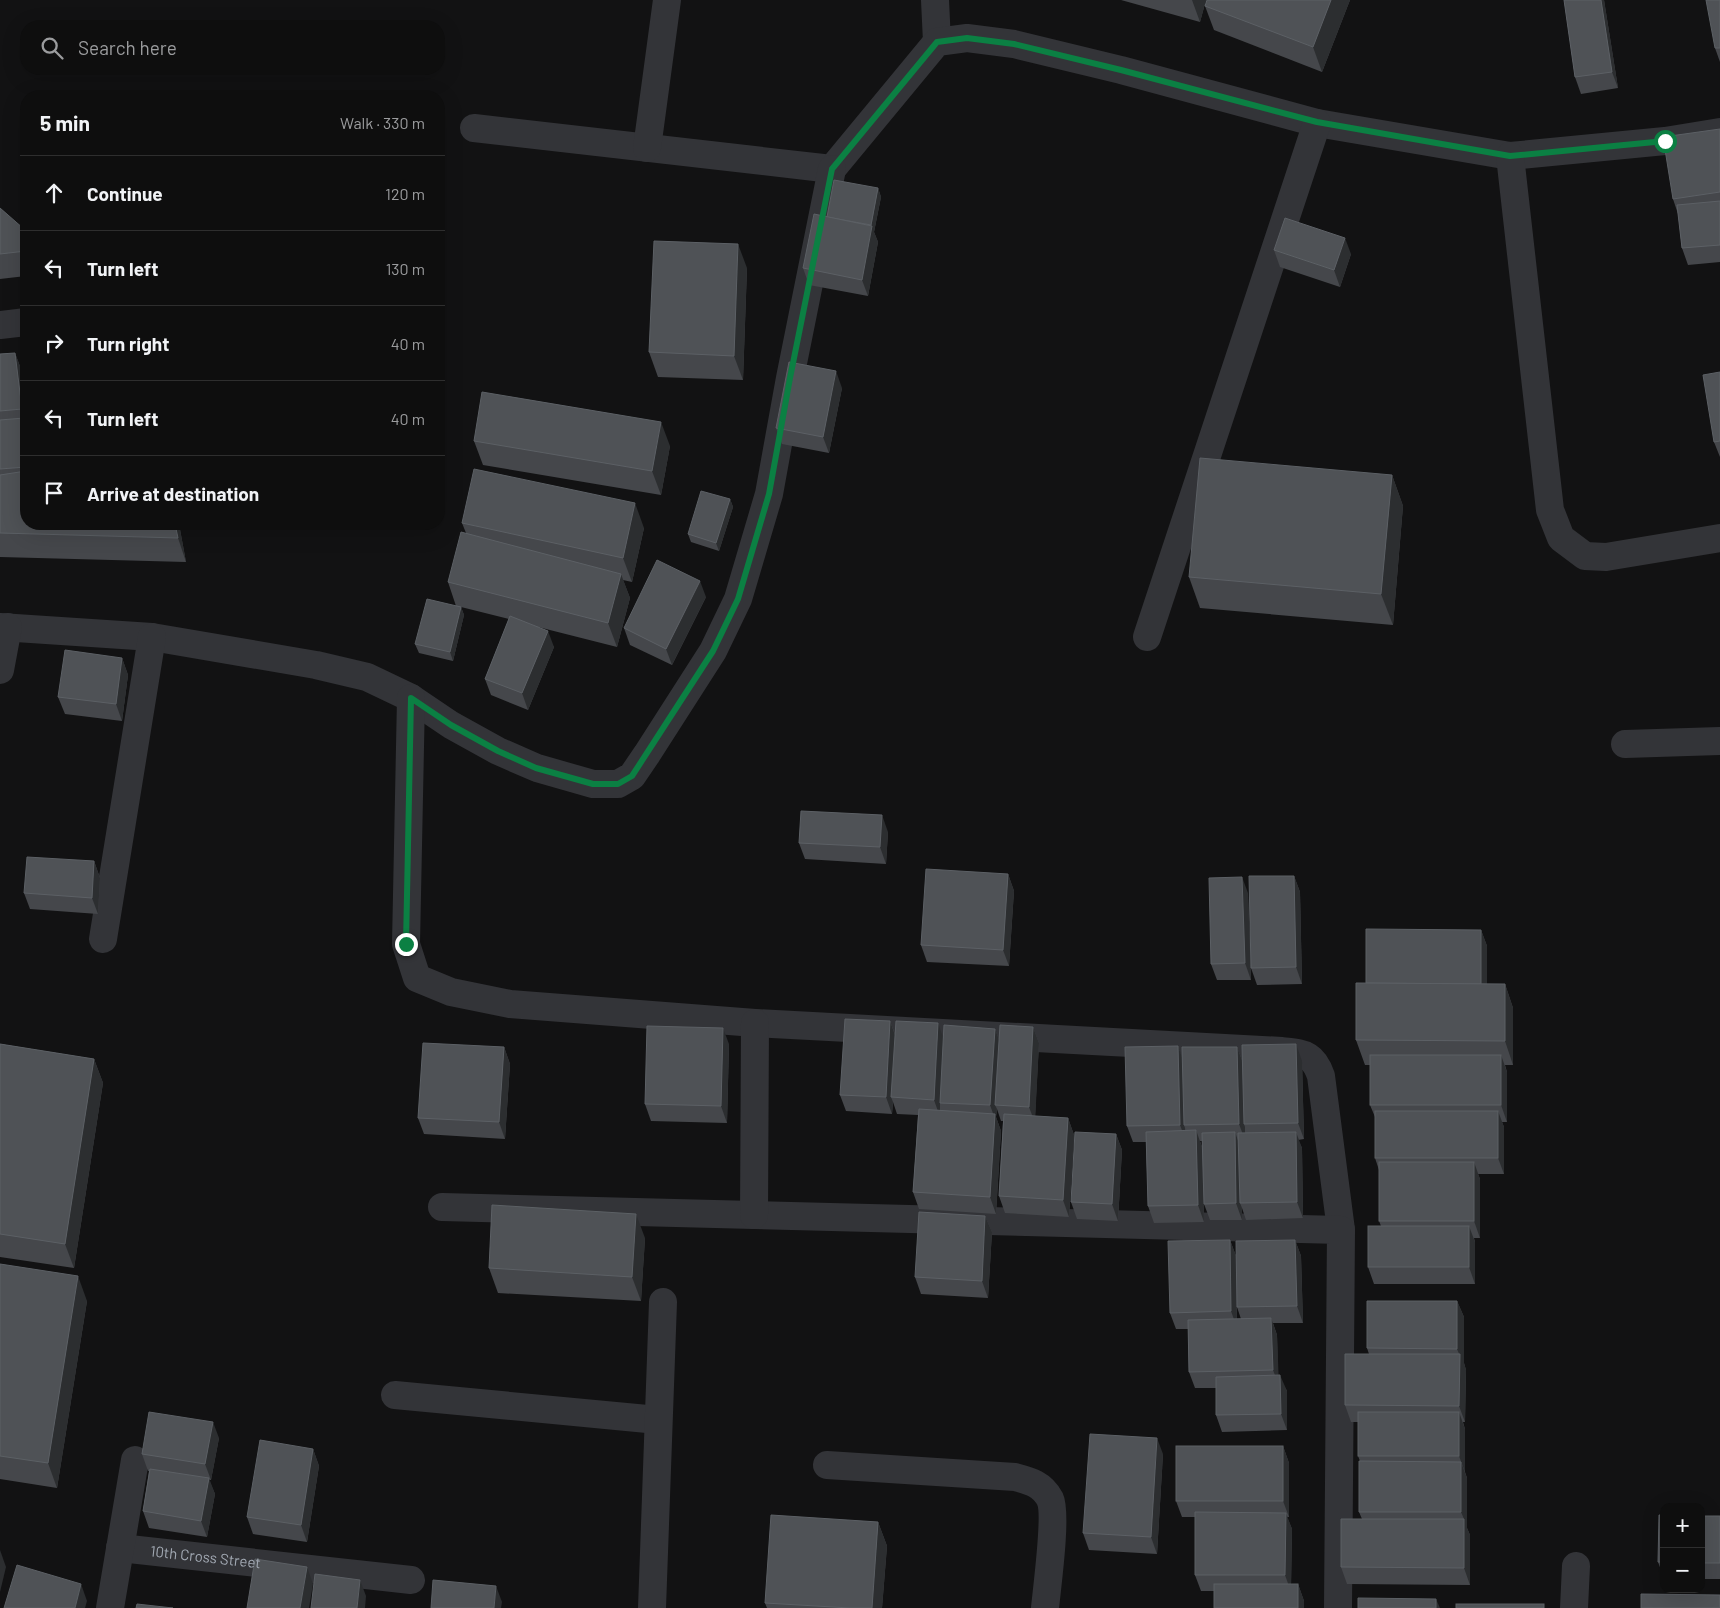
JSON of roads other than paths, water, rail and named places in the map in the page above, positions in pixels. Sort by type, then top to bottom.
[{"type":"street","points":[[647,148],[667,0]]},
{"type":"street","points":[[0,670],[4,627],[152,637],[316,665],[367,677],[411,698],[451,725],[498,751],[536,768],[593,784],[618,784],[632,776],[713,651],[738,599],[769,494],[832,169],[937,42],[935,0]]},
{"type":"street","points":[[937,42],[967,38],[1014,44],[1317,122],[1510,156],[1665,141],[1720,132]]},
{"type":"street","points":[[1147,637],[1317,122]]},
{"type":"street","points":[[474,128],[832,169]]},
{"type":"street","points":[[1510,156],[1550,510],[1561,538],[1586,556],[1606,557],[1720,538]]},
{"type":"street","points":[[0,325],[20,323]]},
{"type":"street","points":[[103,939],[152,637]]},
{"type":"street","points":[[411,698],[406,944],[416,978],[451,992],[510,1004],[756,1023],[1282,1051],[1303,1054],[1316,1062],[1321,1076],[1341,1230],[1338,1608]]},
{"type":"street","points":[[1625,744],[1720,741]]},
{"type":"street","points":[[754,1215],[756,1023]]},
{"type":"street","points":[[442,1207],[1341,1230]]},
{"type":"street","points":[[652,1608],[663,1302]]},
{"type":"street","points":[[395,1396],[658,1420]]},
{"type":"street","points":[[110,1608],[135,1460]]},
{"type":"street","points":[[827,1465],[1015,1477],[1035,1482],[1050,1500],[1053,1516],[1045,1608]]},
{"type":"street","name":"10th Cross Street","points":[[120,1548],[411,1580]]},
{"type":"street","points":[[1574,1608],[1576,1566]]}]
